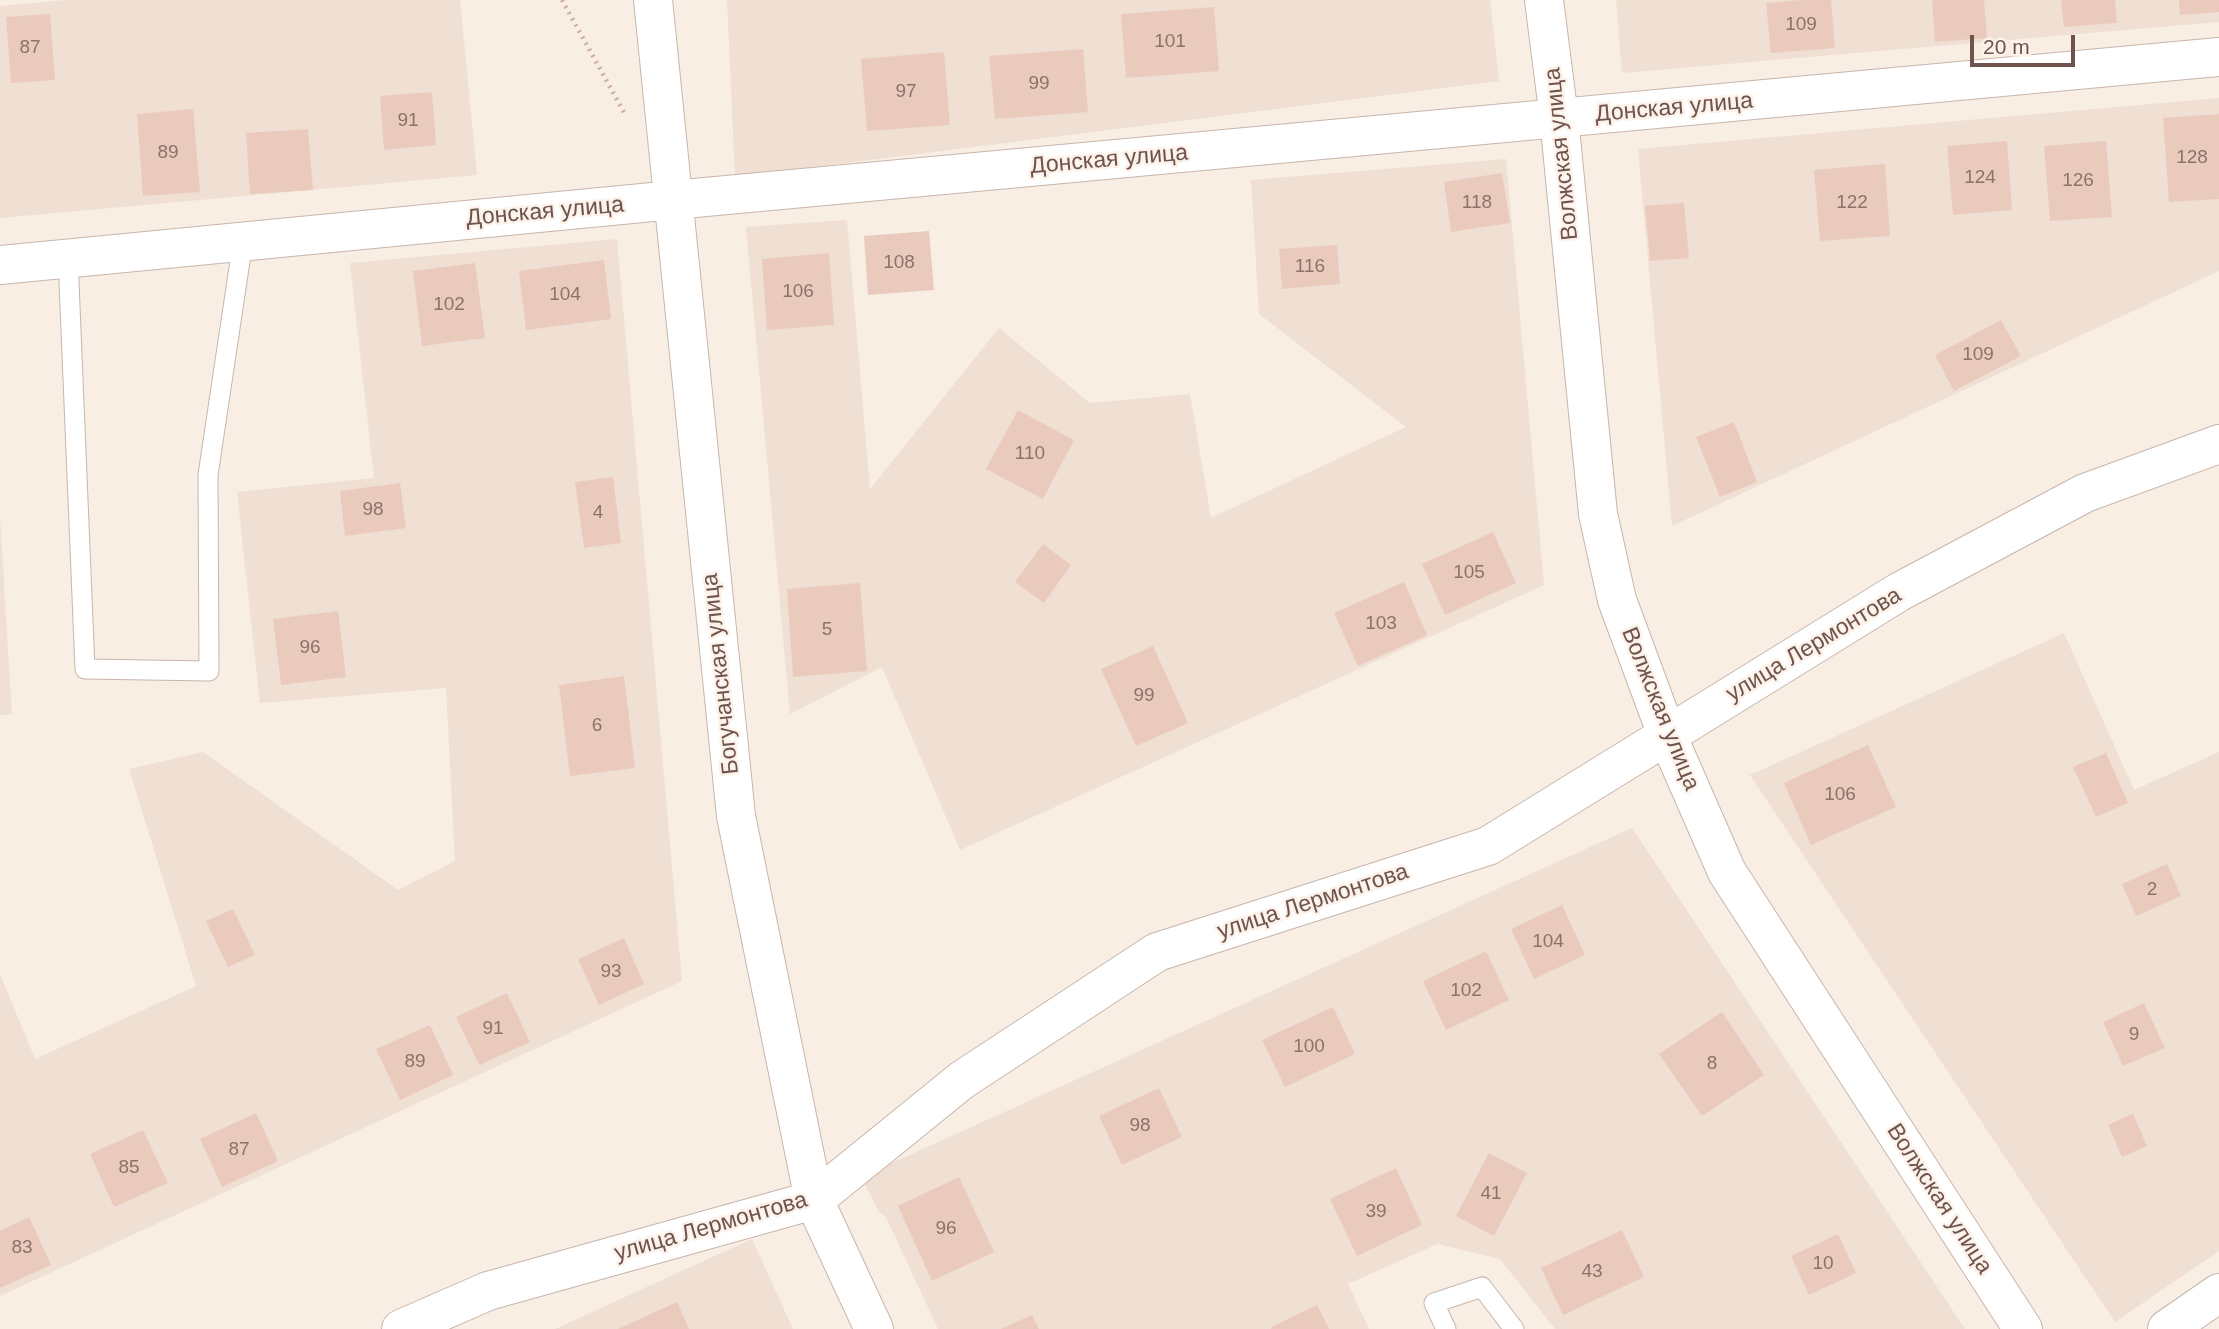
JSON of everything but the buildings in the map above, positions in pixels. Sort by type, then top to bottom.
[{"type":"street","name":"Богучанская улица","points":[[653,0],[736,816],[814,1200],[874,1329]]},
{"type":"street","name":"Волжская улица","points":[[1545,0],[1598,514],[1617,600],[1667,735],[1727,872],[2024,1329]]},
{"type":"street","name":"Донская улица","points":[[0,265],[2219,57]]},
{"type":"street","name":"улица Лермонтова","points":[[401,1329],[488,1292],[814,1200],[962,1080],[1157,952],[1488,846],[1899,592],[2085,493],[2219,444]]},
{"type":"street","points":[[2167,1329],[2219,1293]]},
{"type":"lane","points":[[68,258],[85,669],[209,671],[208,475],[243,241]]},
{"type":"lane","points":[[1447,1329],[1434,1303],[1482,1287],[1514,1329]]},
{"type":"path","points":[[562,0],[627,118]]},
{"type":"shaded area","points":[[67,0],[460,0],[477,175],[0,218],[0,6]]},
{"type":"shaded area","points":[[727,0],[1490,0],[1499,81],[735,177]]},
{"type":"shaded area","points":[[1616,0],[2219,0],[2219,22],[1622,73]]},
{"type":"shaded area","points":[[2219,98],[2219,271],[1672,526],[1638,149]]},
{"type":"shaded area","points":[[1506,159],[1544,585],[960,850],[882,667],[790,714],[746,227],[847,220],[870,489],[999,328],[1090,403],[1190,394],[1211,518],[1406,427],[1259,314],[1251,180]]},
{"type":"shaded area","points":[[617,239],[682,981],[0,1296],[0,974],[35,1059],[196,986],[129,769],[203,752],[398,890],[455,861],[446,688],[260,703],[237,492],[374,478],[350,263]]},
{"type":"shaded area","points":[[0,519],[12,714],[0,715]]},
{"type":"shaded area","points":[[2064,633],[2134,790],[2219,752],[2219,1251],[2115,1322],[1750,775]]},
{"type":"shaded area","points":[[1632,828],[1965,1329],[1555,1329],[1500,1259],[1437,1244],[1348,1284],[1369,1329],[938,1329],[886,1217],[879,1212],[865,1184],[872,1172]]},
{"type":"shaded area","points":[[752,1239],[793,1329],[555,1329]]}]
